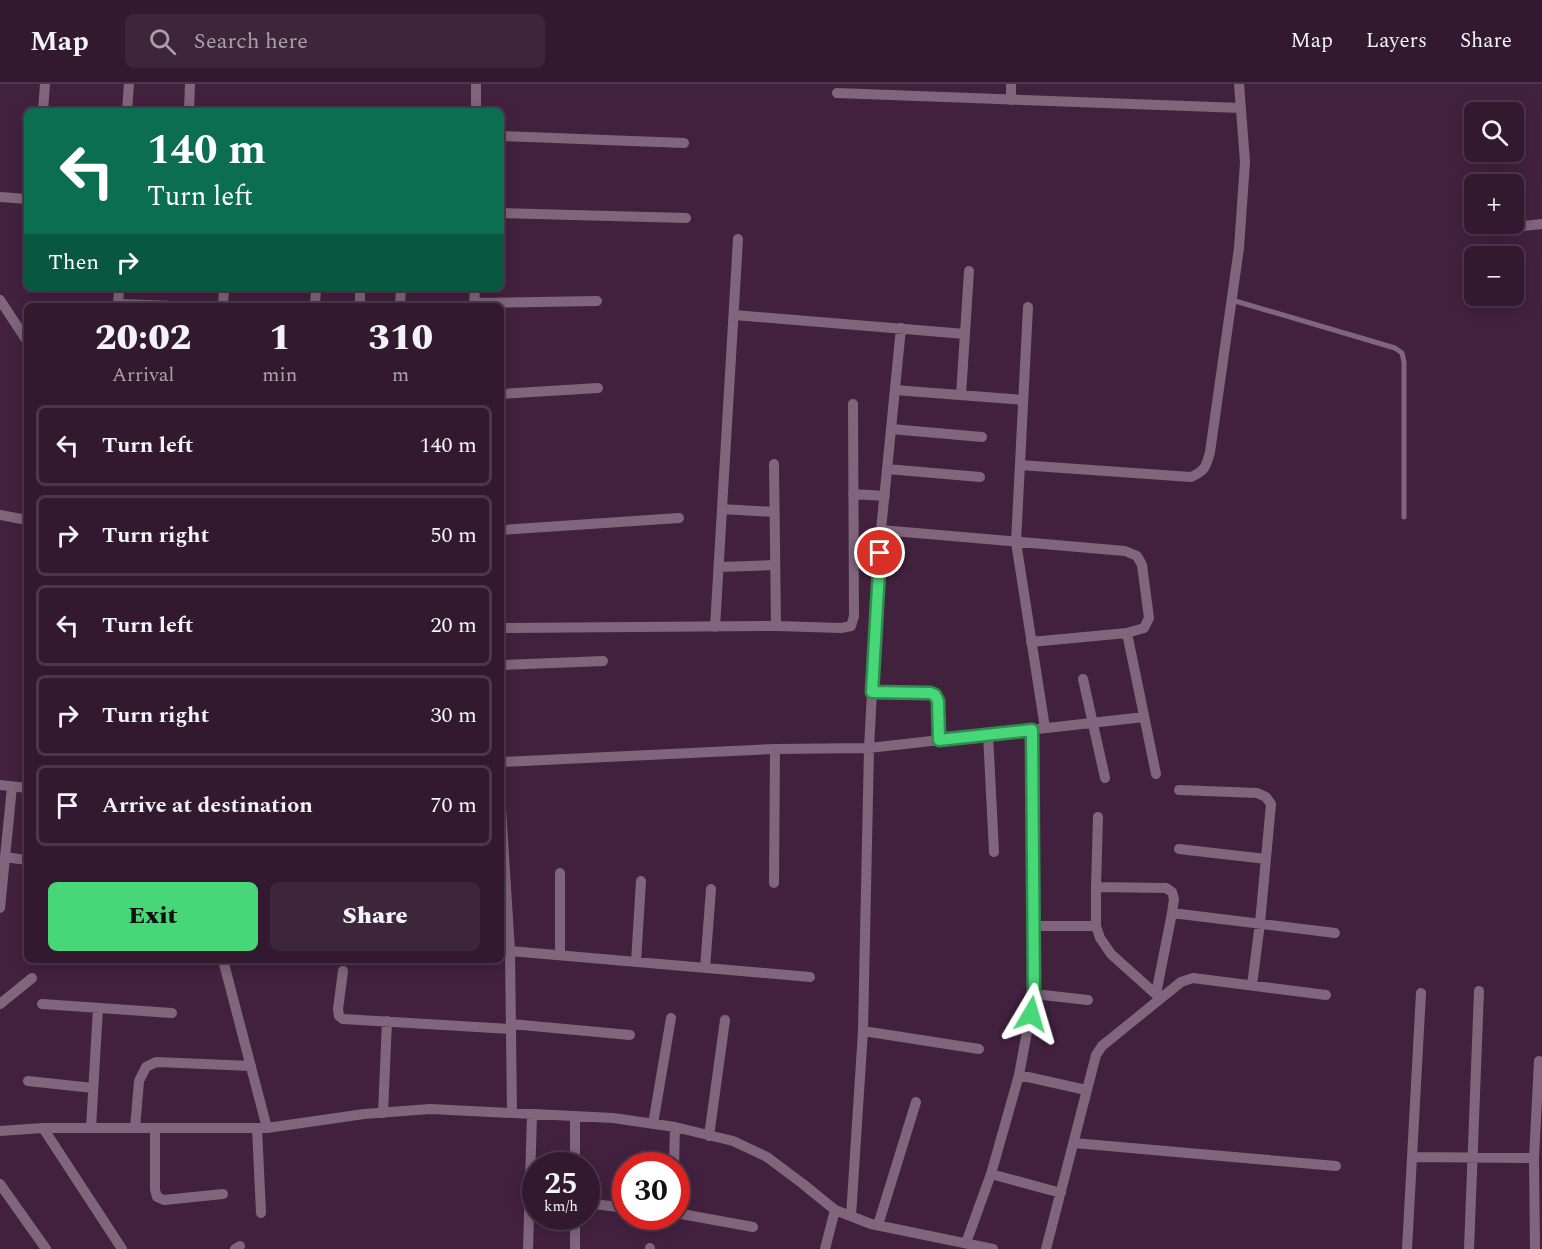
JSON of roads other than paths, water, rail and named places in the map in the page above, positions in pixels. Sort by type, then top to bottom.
[{"type":"street","points":[[43,108],[45,84]]},
{"type":"street","points":[[127,108],[129,84]]},
{"type":"street","points":[[189,108],[190,84]]},
{"type":"street","points":[[476,84],[476,108]]},
{"type":"street","points":[[1011,84],[1011,100]]},
{"type":"street","points":[[1020,465],[1191,477],[1206,467],[1239,249],[1245,162],[1239,84]]},
{"type":"street","points":[[837,93],[1241,108]]},
{"type":"street","points":[[504,136],[684,143]]},
{"type":"street","points":[[0,197],[24,199]]},
{"type":"street","points":[[504,213],[686,218]]},
{"type":"street","points":[[1524,226],[1542,224]]},
{"type":"street","points":[[715,627],[738,238]]},
{"type":"street","points":[[960,395],[969,271]]},
{"type":"street","points":[[0,300],[24,336]]},
{"type":"street","points":[[504,303],[597,301]]},
{"type":"street","points":[[1028,307],[1016,542],[1045,728]]},
{"type":"street","points":[[734,315],[964,334]]},
{"type":"street","points":[[851,1216],[863,1032],[869,748],[881,530],[901,328]]},
{"type":"street","points":[[504,394],[598,388]]},
{"type":"street","points":[[895,390],[1023,400]]},
{"type":"street","points":[[504,628],[776,626],[841,628],[851,626],[854,616],[853,404]]},
{"type":"street","points":[[891,429],[982,436]]},
{"type":"street","points":[[774,464],[776,626]]},
{"type":"street","points":[[887,469],[980,477]]},
{"type":"street","points":[[853,494],[885,496]]},
{"type":"street","points":[[722,509],[774,512]]},
{"type":"street","points":[[0,516],[24,520]]},
{"type":"street","points":[[504,530],[678,518]]},
{"type":"street","points":[[881,530],[1125,551],[1137,556],[1142,565],[1149,618],[1144,628],[1127,633],[1031,642]]},
{"type":"street","points":[[719,567],[775,565]]},
{"type":"street","points":[[1127,633],[1156,774]]},
{"type":"street","points":[[504,665],[603,661]]},
{"type":"street","points":[[1083,679],[1105,778]]},
{"type":"street","points":[[872,692],[935,695],[938,701],[939,740]]},
{"type":"street","points":[[504,762],[775,749],[869,748],[1144,717]]},
{"type":"street","points":[[966,1244],[991,1174],[1019,1075],[1034,994],[1032,730]]},
{"type":"street","points":[[988,734],[994,852]]},
{"type":"street","points":[[774,883],[775,749]]},
{"type":"street","points":[[0,909],[5,857],[6,786],[24,788]]},
{"type":"street","points":[[1179,790],[1257,793],[1266,797],[1271,804],[1252,985]]},
{"type":"street","points":[[1098,817],[1096,926],[1100,938],[1111,954],[1158,996]]},
{"type":"street","points":[[1179,849],[1266,860]]},
{"type":"street","points":[[5,857],[24,860]]},
{"type":"street","points":[[560,873],[560,956]]},
{"type":"street","points":[[636,962],[641,880]]},
{"type":"street","points":[[504,882],[510,951],[512,1113]]},
{"type":"street","points":[[1096,887],[1166,888],[1172,892],[1174,898],[1172,913],[1158,996]]},
{"type":"street","points":[[705,968],[711,890]]},
{"type":"street","points":[[1172,913],[1335,933]]},
{"type":"street","points":[[1035,926],[1096,926]]},
{"type":"street","points":[[510,951],[810,977]]},
{"type":"street","points":[[224,963],[251,1066],[262,1128],[261,1213]]},
{"type":"street","points":[[343,971],[339,1016],[343,1019],[511,1026],[630,1035]]},
{"type":"street","points":[[0,1004],[32,978]]},
{"type":"street","points":[[1046,1249],[1098,1050],[1158,996],[1181,982],[1193,978],[1326,995]]},
{"type":"street","points":[[1469,1249],[1479,991]]},
{"type":"street","points":[[1407,1249],[1421,993]]},
{"type":"street","points":[[1034,994],[1088,1000]]},
{"type":"street","points":[[42,1004],[172,1014]]},
{"type":"street","points":[[91,1128],[98,1008]]},
{"type":"street","points":[[653,1124],[670,1018]]},
{"type":"street","points":[[709,1136],[725,1020]]},
{"type":"street","points":[[383,1113],[387,1022]]},
{"type":"street","points":[[863,1032],[978,1049]]},
{"type":"street","points":[[1535,1249],[1534,1158],[1539,1061]]},
{"type":"street","points":[[135,1128],[139,1081],[146,1067],[156,1062],[251,1066]]},
{"type":"street","points":[[1019,1075],[1086,1090]]},
{"type":"street","points":[[28,1081],[93,1088]]},
{"type":"street","points":[[878,1225],[916,1102]]},
{"type":"street","points":[[0,1131],[43,1128],[262,1128],[363,1114],[430,1109],[613,1118],[675,1127],[733,1141],[766,1157],[835,1210],[878,1225],[993,1249]]},
{"type":"street","points":[[528,1249],[532,1114]]},
{"type":"street","points":[[575,1116],[575,1152]]},
{"type":"street","points":[[674,1152],[675,1127]]},
{"type":"street","points":[[43,1128],[122,1249]]},
{"type":"street","points":[[155,1128],[157,1197],[164,1200],[223,1194]]},
{"type":"street","points":[[1074,1143],[1336,1167]]},
{"type":"street","points":[[1412,1157],[1534,1158]]},
{"type":"street","points":[[991,1174],[1060,1193]]},
{"type":"street","points":[[0,1184],[46,1249]]},
{"type":"street","points":[[825,1249],[835,1210]]},
{"type":"street","points":[[690,1216],[753,1227]]},
{"type":"street","points":[[575,1230],[576,1249]]},
{"type":"lane","points":[[1232,300],[1395,348],[1402,353],[1404,362],[1404,517]]}]
